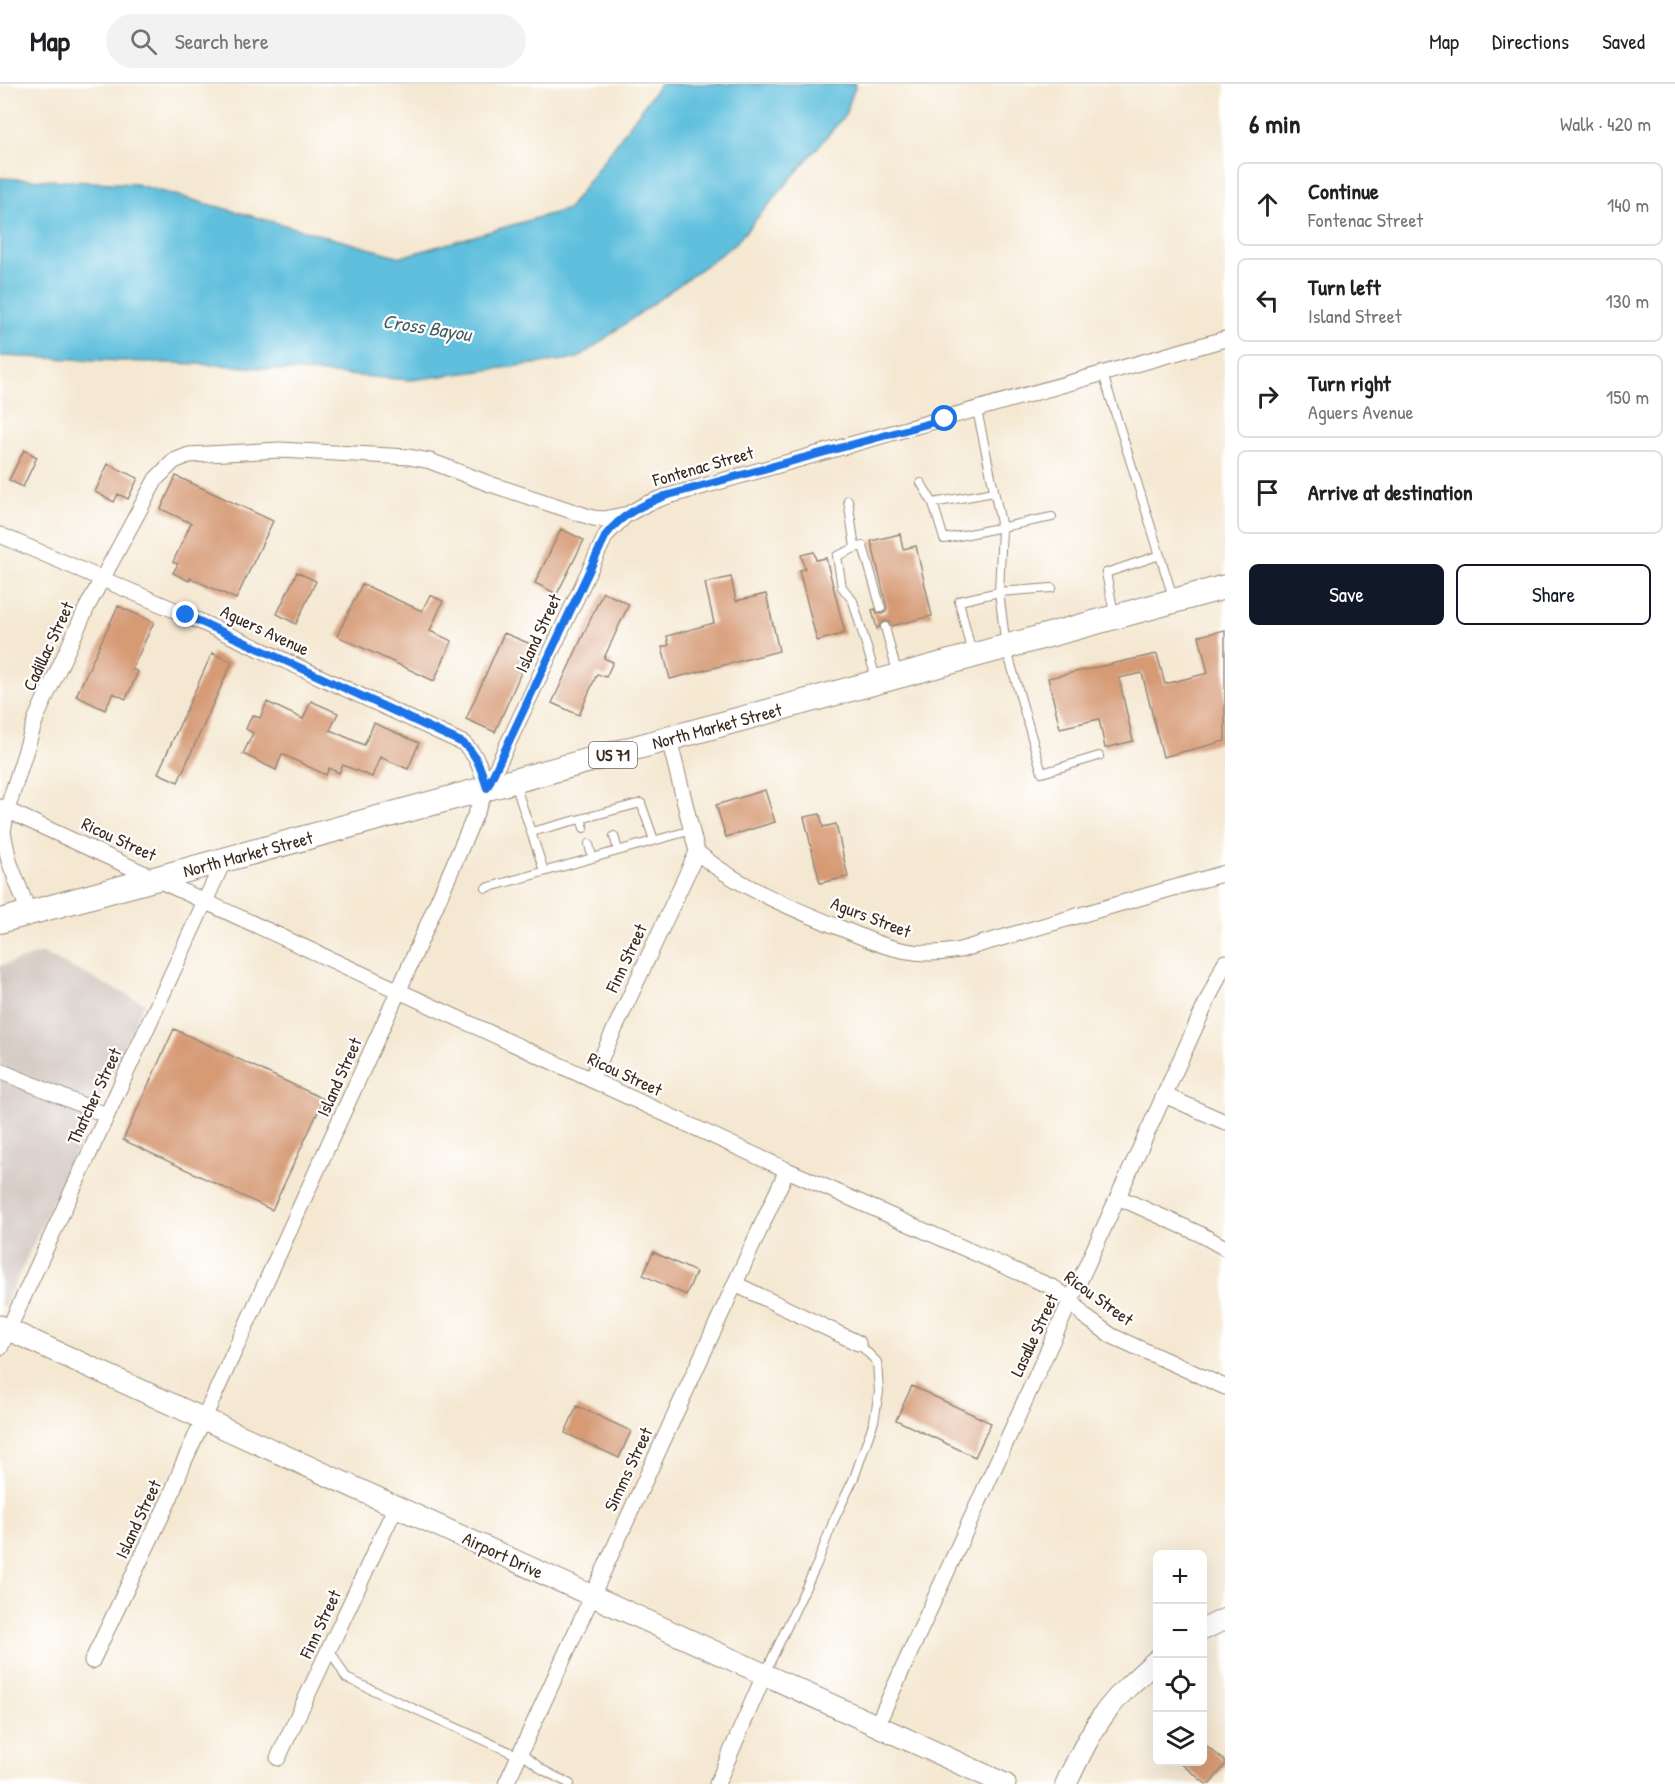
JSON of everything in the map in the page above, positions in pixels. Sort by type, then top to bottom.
[{"type":"main road","name":"North Market Street","points":[[0,921],[1225,587]]},
{"type":"street","name":"Fontenac Street","points":[[189,455],[280,450],[409,457],[430,461],[490,484],[593,518],[612,519],[665,496],[1225,339]]},
{"type":"street","name":"Cadillac Street","points":[[29,914],[9,861],[3,832],[4,808],[36,718],[87,607],[156,479],[174,461],[189,455]]},
{"type":"street","name":"Island Street","points":[[92,1661],[170,1498],[399,990],[487,788],[606,535],[628,514]]},
{"type":"street","name":"Aguers Avenue","points":[[0,535],[186,615],[463,743],[478,760],[487,788]]},
{"type":"street","points":[[669,739],[697,852]]},
{"type":"street","name":"Ricou Street","points":[[4,808],[787,1170],[1054,1288],[1071,1300],[1084,1316],[1112,1336],[1225,1387]]},
{"type":"street","name":"Agurs Street","points":[[697,852],[727,876],[754,890],[874,942],[907,953],[927,955],[960,950],[1225,873]]},
{"type":"street","name":"Finn Street","points":[[591,1080],[697,852]]},
{"type":"street","name":"Thatcher Street","points":[[3,1335],[224,860]]},
{"type":"street","name":"Lasalle Street","points":[[877,1725],[1225,962]]},
{"type":"street","points":[[0,1071],[106,1115]]},
{"type":"street","points":[[1164,1095],[1225,1122]]},
{"type":"street","name":"Simms Street","points":[[506,1784],[787,1170]]},
{"type":"street","points":[[1118,1197],[1225,1248]]},
{"type":"street","points":[[735,1284],[858,1342]]},
{"type":"street","name":"Airport Drive","points":[[3,1335],[204,1419],[1005,1784]]},
{"type":"street","name":"Finn Street","points":[[278,1758],[396,1506]]},
{"type":"street","points":[[1207,1628],[1225,1620]]},
{"type":"street","points":[[1066,1784],[1102,1716],[1153,1664]]},
{"type":"street","points":[[717,1784],[765,1673]]},
{"type":"lane","points":[[1103,374],[1174,601]]},
{"type":"lane","points":[[977,410],[1002,528],[999,591],[1006,647],[1042,773],[1099,756]]},
{"type":"lane","points":[[921,483],[933,503],[944,539],[1052,517]]},
{"type":"lane","points":[[933,503],[994,492]]},
{"type":"lane","points":[[848,500],[855,548]]},
{"type":"lane","points":[[881,608],[863,546],[837,556],[842,587],[853,601],[887,679]]},
{"type":"lane","points":[[1115,617],[1106,573],[1160,555]]},
{"type":"lane","points":[[973,656],[959,601],[999,591],[1052,588]]},
{"type":"lane","points":[[885,627],[887,679]]},
{"type":"lane","points":[[515,781],[544,871]]},
{"type":"lane","points":[[531,832],[581,819],[609,816],[641,803],[654,840]]},
{"type":"lane","points":[[581,819],[584,828]]},
{"type":"lane","points":[[486,888],[692,830]]},
{"type":"lane","points":[[614,836],[618,850]]},
{"type":"lane","points":[[589,844],[592,857]]},
{"type":"lane","points":[[765,1673],[817,1564],[833,1522],[854,1478],[874,1421],[879,1392],[877,1362],[858,1342]]},
{"type":"lane","points":[[329,1649],[346,1678],[520,1754],[543,1770],[570,1784]]},
{"type":"shaded area","points":[[42,953],[144,1003],[4,1307],[0,1305],[0,966]]},
{"type":"water","name":"Cross Bayou","points":[[660,84],[856,84],[845,115],[735,244],[578,358],[411,380],[221,365],[0,356],[0,178],[135,184],[401,257],[568,209]]},
{"type":"building","points":[[24,450],[37,457],[23,487],[9,480]]},
{"type":"building","points":[[108,464],[138,478],[128,499],[118,494],[114,502],[95,492]]},
{"type":"building","points":[[176,476],[273,521],[236,599],[190,578],[189,581],[173,573],[178,564],[173,562],[191,523],[161,509]]},
{"type":"building","points":[[561,529],[584,540],[557,594],[535,583]]},
{"type":"building","points":[[900,534],[903,549],[916,546],[932,616],[891,626],[889,622],[884,621],[877,629],[872,610],[875,609],[877,613],[882,614],[886,612],[887,607],[871,541]]},
{"type":"building","points":[[814,552],[816,560],[826,558],[845,633],[817,641],[799,570],[805,569],[801,555]]},
{"type":"building","points":[[297,572],[316,581],[296,624],[277,614]]},
{"type":"building","points":[[731,577],[736,601],[766,594],[779,651],[670,679],[662,647],[669,645],[667,636],[714,623],[705,583]]},
{"type":"building","points":[[362,584],[422,611],[430,595],[443,601],[430,631],[452,641],[434,681],[337,636]]},
{"type":"building","points":[[603,592],[629,604],[604,658],[613,662],[606,677],[597,674],[579,715],[552,703]]},
{"type":"building","points":[[118,606],[154,622],[132,669],[138,672],[126,699],[113,693],[105,710],[76,696]]},
{"type":"building","points":[[1225,630],[1225,741],[1163,757],[1142,673],[1119,678],[1133,741],[1105,748],[1099,719],[1060,728],[1048,678],[1157,654],[1165,684],[1208,673],[1199,636]]},
{"type":"building","points":[[504,633],[533,645],[495,732],[466,719]]},
{"type":"building","points":[[212,653],[232,662],[178,782],[158,773]]},
{"type":"building","points":[[311,701],[338,713],[330,730],[364,745],[374,723],[419,743],[408,769],[380,757],[372,777],[343,765],[339,773],[329,768],[326,775],[282,754],[276,770],[243,754],[253,733],[246,729],[252,715],[260,718],[267,702],[303,719]]},
{"type":"building","points":[[765,790],[775,822],[726,837],[716,805]]},
{"type":"building","points":[[820,814],[823,827],[836,824],[848,877],[820,883],[804,817]]},
{"type":"building","points":[[174,1029],[324,1099],[272,1210],[123,1140]]},
{"type":"building","points":[[653,1252],[696,1272],[686,1295],[643,1275]]},
{"type":"building","points":[[912,1386],[991,1423],[975,1457],[896,1420]]},
{"type":"building","points":[[577,1406],[631,1431],[619,1458],[565,1433]]},
{"type":"building","points":[[1207,1746],[1225,1761],[1225,1765],[1210,1784],[1206,1784],[1184,1766],[1207,1766]]},
{"type":"route","points":[[186,615],[463,743],[478,760],[487,788],[606,535],[613,526],[628,514],[665,496],[945,419]]}]
